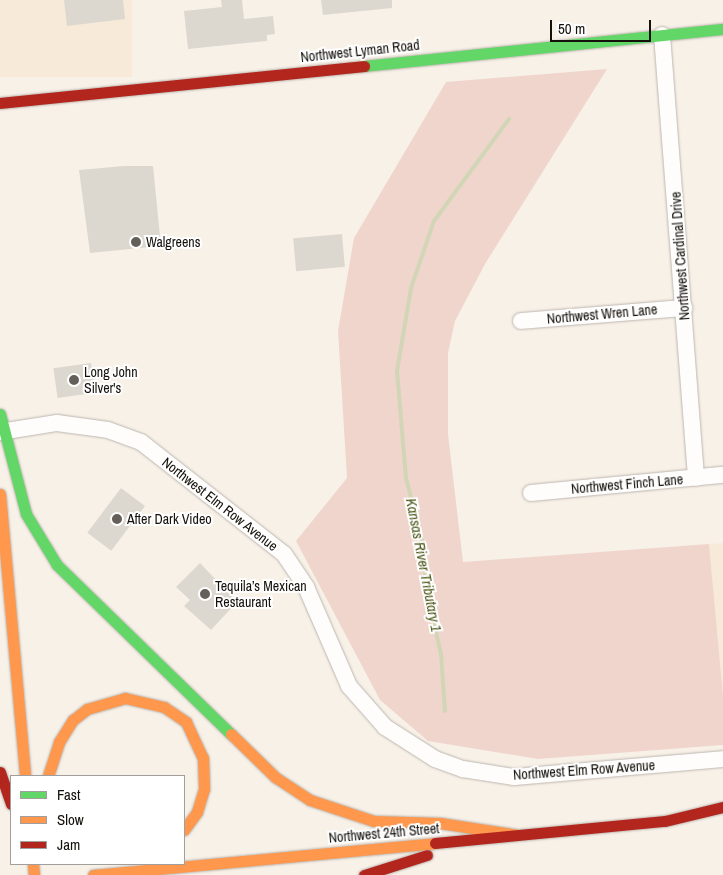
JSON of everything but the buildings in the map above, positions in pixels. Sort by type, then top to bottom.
[{"type":"main road","name":"Northwest Lyman Road","points":[[0,103],[723,29]]},
{"type":"main road","points":[[0,414],[2,431],[26,514],[57,565],[275,777],[310,800],[374,821],[440,822],[518,835]]},
{"type":"main road","points":[[0,494],[25,775]]},
{"type":"main road","points":[[48,775],[59,742],[73,720],[86,709],[125,698],[164,707],[186,722],[203,758],[204,789],[197,812],[185,829]]},
{"type":"main road","points":[[0,772],[10,801]]},
{"type":"main road","name":"Northwest 24th Street","points":[[92,875],[665,822],[723,807]]},
{"type":"main road","name":"Northwest 24th Street","points":[[665,822],[706,826]]},
{"type":"main road","points":[[364,875],[480,838]]},
{"type":"main road","points":[[108,874],[123,865]]},
{"type":"street","name":"Northwest Cardinal Drive","points":[[662,35],[696,478]]},
{"type":"street","name":"Northwest Wren Lane","points":[[521,321],[684,308]]},
{"type":"street","name":"Northwest Elm Row Avenue","points":[[2,431],[57,423],[77,424],[140,442],[284,554],[306,586],[349,686],[385,727],[435,759],[463,769],[514,777],[723,758]]},
{"type":"street","name":"Northwest Finch Lane","points":[[531,493],[723,476]]},
{"type":"shaded area","points":[[0,0],[132,0],[132,77],[0,77]]},
{"type":"shaded area","points":[[607,69],[485,264],[455,321],[448,353],[448,434],[463,562],[709,544],[723,695],[723,745],[538,759],[428,741],[380,700],[296,541],[347,478],[338,331],[354,238],[446,82]]},
{"type":"shaded area","points":[[723,543],[723,695],[709,544]]},
{"type":"waterway","name":"Kansas River Tributary 1","points":[[445,711],[441,654],[426,590],[424,549],[406,478],[397,371],[411,288],[434,221],[509,119]]},
{"type":"traffic: fast","points":[[364,66],[723,29]]},
{"type":"traffic: fast","points":[[0,414],[26,514],[57,565],[231,734]]},
{"type":"traffic: slow","points":[[0,494],[25,775]]},
{"type":"traffic: slow","points":[[48,775],[59,742],[73,720],[87,709],[125,698],[164,707],[186,722],[203,758],[204,789],[197,812],[185,829]]},
{"type":"traffic: slow","points":[[231,734],[275,777],[310,800],[374,821],[440,823],[518,835]]},
{"type":"traffic: slow","points":[[93,875],[435,843]]},
{"type":"traffic: slow","points":[[33,865],[34,875]]},
{"type":"traffic: jam","points":[[0,103],[364,66]]},
{"type":"traffic: jam","points":[[0,772],[10,801]]},
{"type":"traffic: jam","points":[[435,843],[665,821],[723,807]]},
{"type":"traffic: jam","points":[[364,875],[427,855]]},
{"type":"place","name":"Walgreens","points":[[136,242]]},
{"type":"place","name":"Long John Silver's","points":[[74,380]]},
{"type":"place","name":"After Dark Video","points":[[117,519]]},
{"type":"place","name":"Tequila’s Mexican Restaurant","points":[[205,594]]}]
